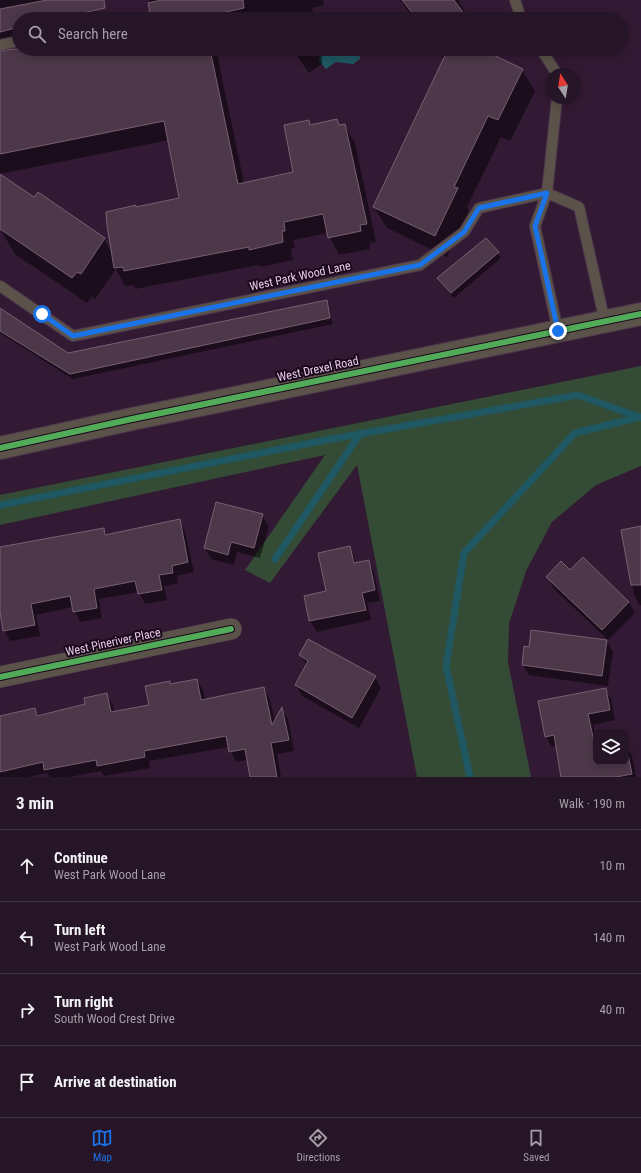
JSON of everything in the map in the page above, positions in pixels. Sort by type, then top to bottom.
[{"type":"street","name":"West Drexel Road","points":[[0,448],[132,419],[641,314]]},
{"type":"street","name":"West Pineriver Place","points":[[0,677],[231,629]]},
{"type":"lane","points":[[515,0],[519,12]]},
{"type":"lane","points":[[0,45],[12,42]]},
{"type":"lane","points":[[545,56],[553,68]]},
{"type":"lane","points":[[556,104],[547,193],[535,226],[558,331]]},
{"type":"lane","points":[[547,193],[579,206],[605,322]]},
{"type":"lane","name":"West Park Wood Lane","points":[[0,286],[73,336],[420,265],[464,232],[479,208],[547,193]]},
{"type":"shaded area","points":[[320,56],[360,56],[360,59],[353,64],[336,62],[326,69],[319,61]]},
{"type":"shaded area","points":[[641,366],[641,466],[596,485],[552,522],[526,571],[509,624],[508,662],[531,777],[417,777],[357,465],[270,583],[245,570],[325,455],[0,525],[0,495]]},
{"type":"building","points":[[47,0],[104,0],[105,8],[87,12],[12,12],[12,29],[0,32],[0,9]]},
{"type":"building","points":[[162,0],[243,0],[244,8],[226,12],[150,12],[148,3]]},
{"type":"building","points":[[402,0],[454,0],[463,12],[411,12]]},
{"type":"building","points":[[12,49],[12,56],[211,56],[238,184],[293,172],[284,125],[309,120],[310,125],[337,119],[339,125],[345,124],[367,224],[360,225],[361,231],[328,238],[323,214],[284,222],[285,231],[282,231],[283,242],[249,250],[249,247],[124,271],[123,267],[114,268],[106,212],[136,205],[136,207],[179,198],[164,121],[0,154],[0,51]]},
{"type":"building","points":[[445,56],[496,56],[523,69],[498,120],[488,116],[454,187],[458,188],[435,236],[373,207]]},
{"type":"building","points":[[0,174],[34,197],[38,192],[105,238],[81,274],[77,272],[72,278],[0,229]]},
{"type":"building","points":[[486,238],[499,252],[451,293],[437,278]]},
{"type":"building","points":[[327,300],[330,318],[70,374],[0,331],[0,308],[68,353]]},
{"type":"building","points":[[216,502],[263,514],[254,548],[231,542],[228,555],[204,548]]},
{"type":"building","points":[[180,519],[188,562],[172,566],[173,573],[159,575],[162,590],[138,594],[135,581],[94,589],[97,608],[73,612],[70,596],[31,604],[35,625],[3,631],[0,612],[0,547],[104,528],[105,535]]},
{"type":"building","points":[[641,526],[641,585],[631,585],[621,530]]},
{"type":"building","points":[[350,546],[354,563],[369,560],[375,590],[362,593],[366,610],[309,621],[304,596],[326,591],[318,553]]},
{"type":"building","points":[[583,557],[629,602],[602,630],[546,577],[561,561],[570,570]]},
{"type":"building","points":[[531,630],[607,640],[602,676],[522,665],[524,646],[529,647]]},
{"type":"building","points":[[308,639],[376,676],[352,718],[295,685],[308,661],[299,655]]},
{"type":"building","points":[[197,679],[201,700],[264,687],[272,725],[282,707],[289,740],[271,743],[277,777],[250,777],[245,749],[229,752],[226,736],[144,751],[145,757],[97,766],[96,760],[44,770],[43,762],[0,772],[0,716],[35,708],[37,716],[85,704],[84,698],[107,693],[111,712],[149,705],[145,686],[170,681],[170,684]]},
{"type":"building","points":[[606,688],[610,710],[588,714],[593,736],[593,765],[629,765],[629,759],[632,774],[616,777],[561,777],[554,735],[545,737],[538,701]]},
{"type":"waterway","points":[[0,505],[326,440],[578,395],[639,417]]},
{"type":"waterway","points":[[470,777],[446,666],[464,553],[575,433],[640,417]]},
{"type":"waterway","points":[[275,559],[360,434]]},
{"type":"cycle path","points":[[0,448],[132,419],[641,314]]},
{"type":"cycle path","points":[[0,677],[231,629]]},
{"type":"route","points":[[42,314],[73,336],[420,265],[464,232],[479,208],[547,193],[535,226],[558,331]]}]
